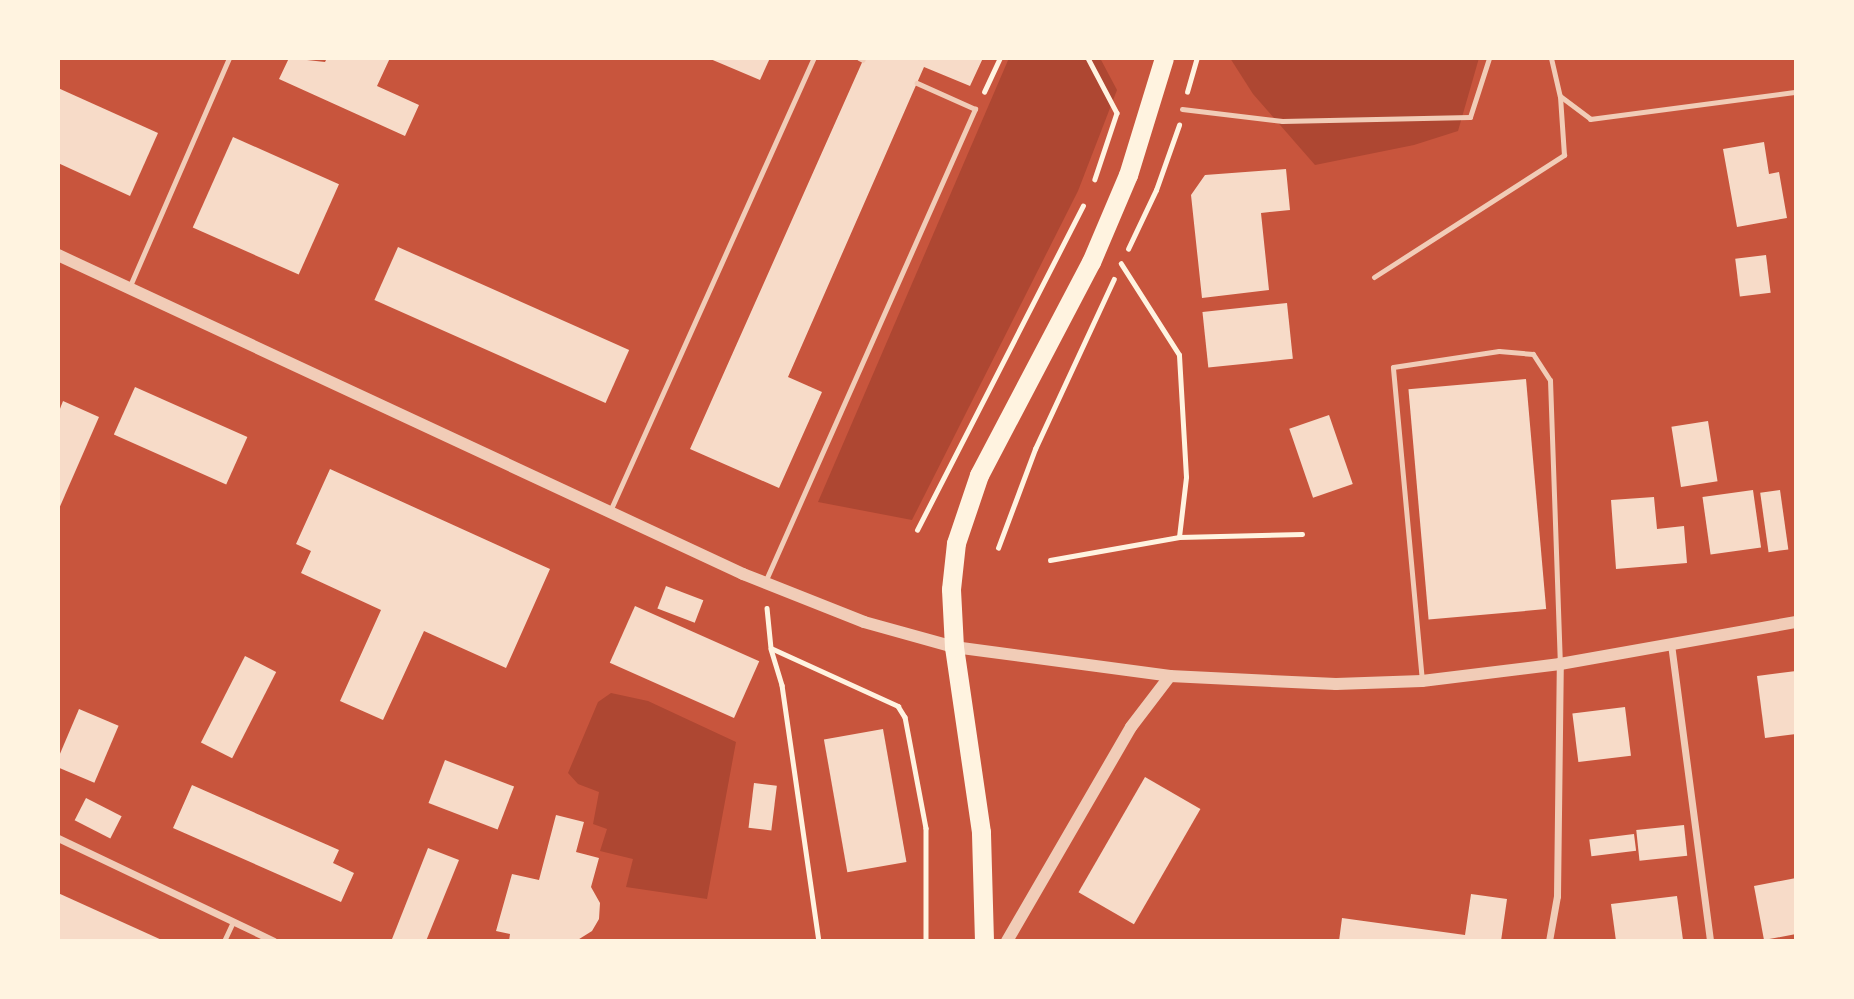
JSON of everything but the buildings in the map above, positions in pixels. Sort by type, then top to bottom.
[{"type":"highway","points":[[984,941],[981,832],[954,647],[951,589],[965,510],[1091,262],[1128,175],[1164,58]]},
{"type":"street","points":[[58,255],[765,583],[864,622],[954,647],[1170,676],[1324,684],[1422,681],[1560,664],[1796,622]]},
{"type":"street","points":[[1671,644],[1710,941]]},
{"type":"street","points":[[1549,941],[1557,896],[1560,664]]},
{"type":"street","points":[[1007,941],[1131,727],[1170,676]]},
{"type":"street","points":[[58,838],[274,941]]},
{"type":"lane","points":[[129,288],[229,58]]},
{"type":"lane","points":[[610,511],[814,58]]},
{"type":"lane","points":[[1182,109],[1282,121],[1470,117],[1489,58]]},
{"type":"lane","points":[[1374,277],[1564,155],[1560,96],[1551,58]]},
{"type":"lane","points":[[765,583],[975,109],[917,83]]},
{"type":"lane","points":[[1560,96],[1590,119],[1796,92]]},
{"type":"lane","points":[[1422,681],[1392,367],[1499,351],[1533,354],[1550,380],[1560,664]]},
{"type":"lane","points":[[224,941],[233,922]]},
{"type":"path","points":[[975,109],[1000,58]]},
{"type":"path","points":[[1088,58],[1117,113],[1091,192]]},
{"type":"path","points":[[917,530],[1084,204]]},
{"type":"path","points":[[1121,264],[1179,355],[1186,477],[1179,537]]},
{"type":"path","points":[[1050,560],[1179,537],[1303,534]]},
{"type":"path","points":[[765,583],[771,648],[782,685],[820,941]]},
{"type":"path","points":[[771,648],[898,706],[905,717],[926,828],[926,941]]},
{"type":"shaded area","points":[[1009,58],[1100,58],[1117,90],[1078,191],[912,520],[818,502]]},
{"type":"shaded area","points":[[1230,58],[1479,58],[1458,131],[1414,145],[1315,165],[1253,94]]},
{"type":"shaded area","points":[[611,693],[648,701],[736,742],[707,899],[626,887],[633,859],[600,851],[607,829],[593,824],[599,792],[578,784],[568,773],[598,702]]}]
